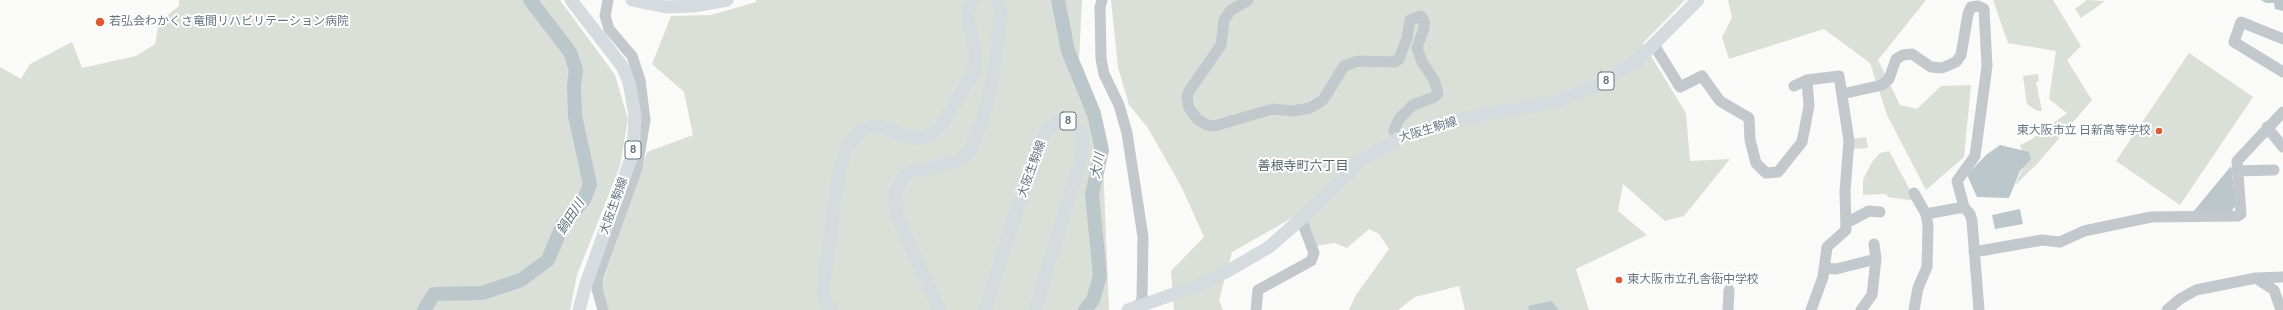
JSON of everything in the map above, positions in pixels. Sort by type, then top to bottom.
[{"type":"main road","name":"大阪生駒線","points":[[570,0],[622,66],[629,82],[635,115],[633,153],[586,284],[579,310]]},
{"type":"main road","points":[[632,0],[666,7],[694,6],[727,0]]},
{"type":"main road","points":[[830,310],[824,299],[823,289],[839,172],[847,147],[861,130],[880,126],[910,138],[920,138],[932,134],[941,126],[974,72],[976,55],[967,14],[973,0]]},
{"type":"main road","points":[[939,310],[896,210],[895,194],[902,180],[909,173],[958,161],[971,150],[984,115],[994,73],[1001,12],[996,0]]},
{"type":"main road","name":"大阪生駒線","points":[[1132,309],[1200,284],[1228,271],[1269,247],[1301,219],[1361,161],[1397,139],[1444,123],[1557,101],[1595,87],[1617,75],[1651,48],[1698,0]]},
{"type":"main road","name":"大阪生駒線","points":[[985,310],[1014,219],[1043,137],[1051,126],[1058,121],[1068,121],[1080,132],[1083,140],[1082,155],[1035,310]]},
{"type":"street","points":[[603,310],[597,289],[598,277],[637,168],[645,120],[640,80],[632,56],[609,29],[605,16],[608,0]]},
{"type":"street","points":[[1102,0],[1100,7],[1101,59],[1104,74],[1119,105],[1127,133],[1143,237],[1142,299],[1132,309]]},
{"type":"street","points":[[1248,0],[1238,5],[1224,20],[1221,45],[1189,91],[1187,97],[1189,108],[1197,119],[1207,125],[1214,126],[1273,109],[1293,111],[1310,108],[1323,100],[1344,66],[1358,61],[1395,62],[1399,59],[1407,38],[1410,20],[1421,16],[1424,21],[1424,28],[1417,48],[1422,62],[1434,80],[1438,93],[1434,97],[1413,105],[1399,119],[1394,130],[1397,139]]},
{"type":"street","points":[[1842,94],[1882,85],[1889,78],[1896,59],[1903,55],[1912,54],[1931,67],[1942,68],[1956,62],[1961,55],[1968,14],[1971,7],[1978,6],[1984,9],[1987,66],[1975,156],[1957,181],[1964,207],[1970,214],[1972,221],[1979,310]]},
{"type":"street","points":[[2283,39],[2241,22],[2234,42],[2283,72]]},
{"type":"street","points":[[1651,48],[1680,87],[1702,76],[1720,101],[1749,118],[1750,140],[1756,163],[1766,173],[1778,172],[1802,142],[1809,106],[1807,80]]},
{"type":"street","points":[[1794,86],[1807,80],[1839,76],[1849,141],[1846,174],[1846,230],[1827,247],[1823,278],[1811,310]]},
{"type":"street","points":[[1974,252],[2042,240],[2054,243],[2060,242],[2084,231],[2151,217],[2238,216],[2241,214],[2236,171],[2237,161],[2266,127],[2283,112]]},
{"type":"street","points":[[2266,127],[2283,147]]},
{"type":"street","points":[[2236,171],[2274,170]]},
{"type":"street","points":[[1914,193],[1926,214],[1928,226],[1927,267],[1918,288],[1914,310]]},
{"type":"street","points":[[1926,214],[1964,207]]},
{"type":"street","points":[[1846,223],[1869,212],[1880,212]]},
{"type":"street","points":[[1256,310],[1258,290],[1311,261],[1314,253],[1301,219]]},
{"type":"street","points":[[1861,310],[1872,295],[1876,259],[1874,244]]},
{"type":"street","points":[[1824,268],[1836,269],[1876,259]]},
{"type":"street","points":[[2168,310],[2180,299],[2196,290],[2256,278],[2283,277]]},
{"type":"street","points":[[2256,278],[2262,280],[2274,290],[2281,310]]},
{"type":"street","points":[[1728,310],[1729,290]]},
{"type":"shaded area","points":[[179,0],[560,0],[615,75],[628,119],[620,166],[577,275],[570,310],[0,310],[0,67],[21,79],[30,64],[72,42],[82,68],[136,56],[155,44],[159,22],[179,6]]},
{"type":"shaded area","points":[[756,0],[1082,0],[1079,59],[1101,112],[1109,310],[598,310],[604,278],[647,152],[693,135],[684,92],[652,64],[671,16],[711,15],[756,2]]},
{"type":"shaded area","points":[[1111,0],[1685,0],[1643,43],[1686,113],[1690,161],[1730,159],[1684,216],[1665,221],[1623,184],[1618,211],[1647,235],[1576,269],[1589,310],[1465,310],[1459,286],[1415,297],[1398,310],[1349,310],[1356,295],[1389,249],[1379,234],[1369,229],[1347,248],[1335,243],[1316,246],[1301,213],[1232,252],[1219,300],[1223,310],[1174,310],[1171,271],[1204,237],[1182,188],[1148,128],[1129,105],[1118,67]]},
{"type":"shaded area","points":[[1728,0],[1926,0],[1878,60],[1900,105],[1917,109],[1941,86],[1971,85],[1964,157],[1926,190],[1887,115],[1870,63],[1824,29],[1729,59],[1722,37],[1732,18]]},
{"type":"shaded area","points":[[1993,0],[2053,0],[2081,46],[2067,60],[2092,100],[2037,164],[2015,185],[2026,161],[2020,145],[2029,141],[2067,113],[2049,99],[2056,51],[2008,43]]},
{"type":"shaded area","points":[[2087,0],[2105,1],[2081,18],[2075,9]]},
{"type":"shaded area","points":[[2261,0],[2283,0],[2283,11],[2275,9],[2274,3],[2266,3]]},
{"type":"shaded area","points":[[2189,53],[2253,97],[2180,205],[2116,161]]},
{"type":"shaded area","points":[[2038,74],[2039,81],[2036,82],[2042,111],[2037,111],[2027,104],[2023,76]]},
{"type":"shaded area","points":[[1866,137],[1868,148],[1852,149],[1852,139]]},
{"type":"shaded area","points":[[2000,145],[2029,152],[2031,159],[2020,171],[2009,198],[1977,197],[1967,175],[1986,155]]},
{"type":"shaded area","points":[[1889,151],[1916,201],[1888,197],[1886,194],[1863,195],[1863,180],[1872,162],[1880,153]]},
{"type":"shaded area","points":[[2231,166],[2236,205],[2230,213],[2193,212]]},
{"type":"shaded area","points":[[2020,209],[2023,224],[1995,229],[1992,215]]},
{"type":"shaded area","points":[[1552,301],[1558,310],[1529,310],[1528,306]]},
{"type":"waterway","name":"鍋田川","points":[[424,310],[434,294],[482,293],[521,280],[548,260],[563,224],[584,200],[590,184],[575,116],[574,85],[576,70],[570,52],[530,0]]},
{"type":"waterway","name":"大川","points":[[1058,0],[1068,51],[1094,114],[1102,150],[1092,194],[1100,276],[1093,300],[1085,310]]},
{"type":"place","name":"若弘会わかくさ竜間リハビリテーション病院","points":[[100,22]]},
{"type":"place","name":"東大阪市立 日新高等学校","points":[[2159,131]]},
{"type":"place","name":"東大阪市立孔舎衙中学校","points":[[1619,280]]},
{"type":"district","name":"善根寺町六丁目","points":[[1303,166]]}]
